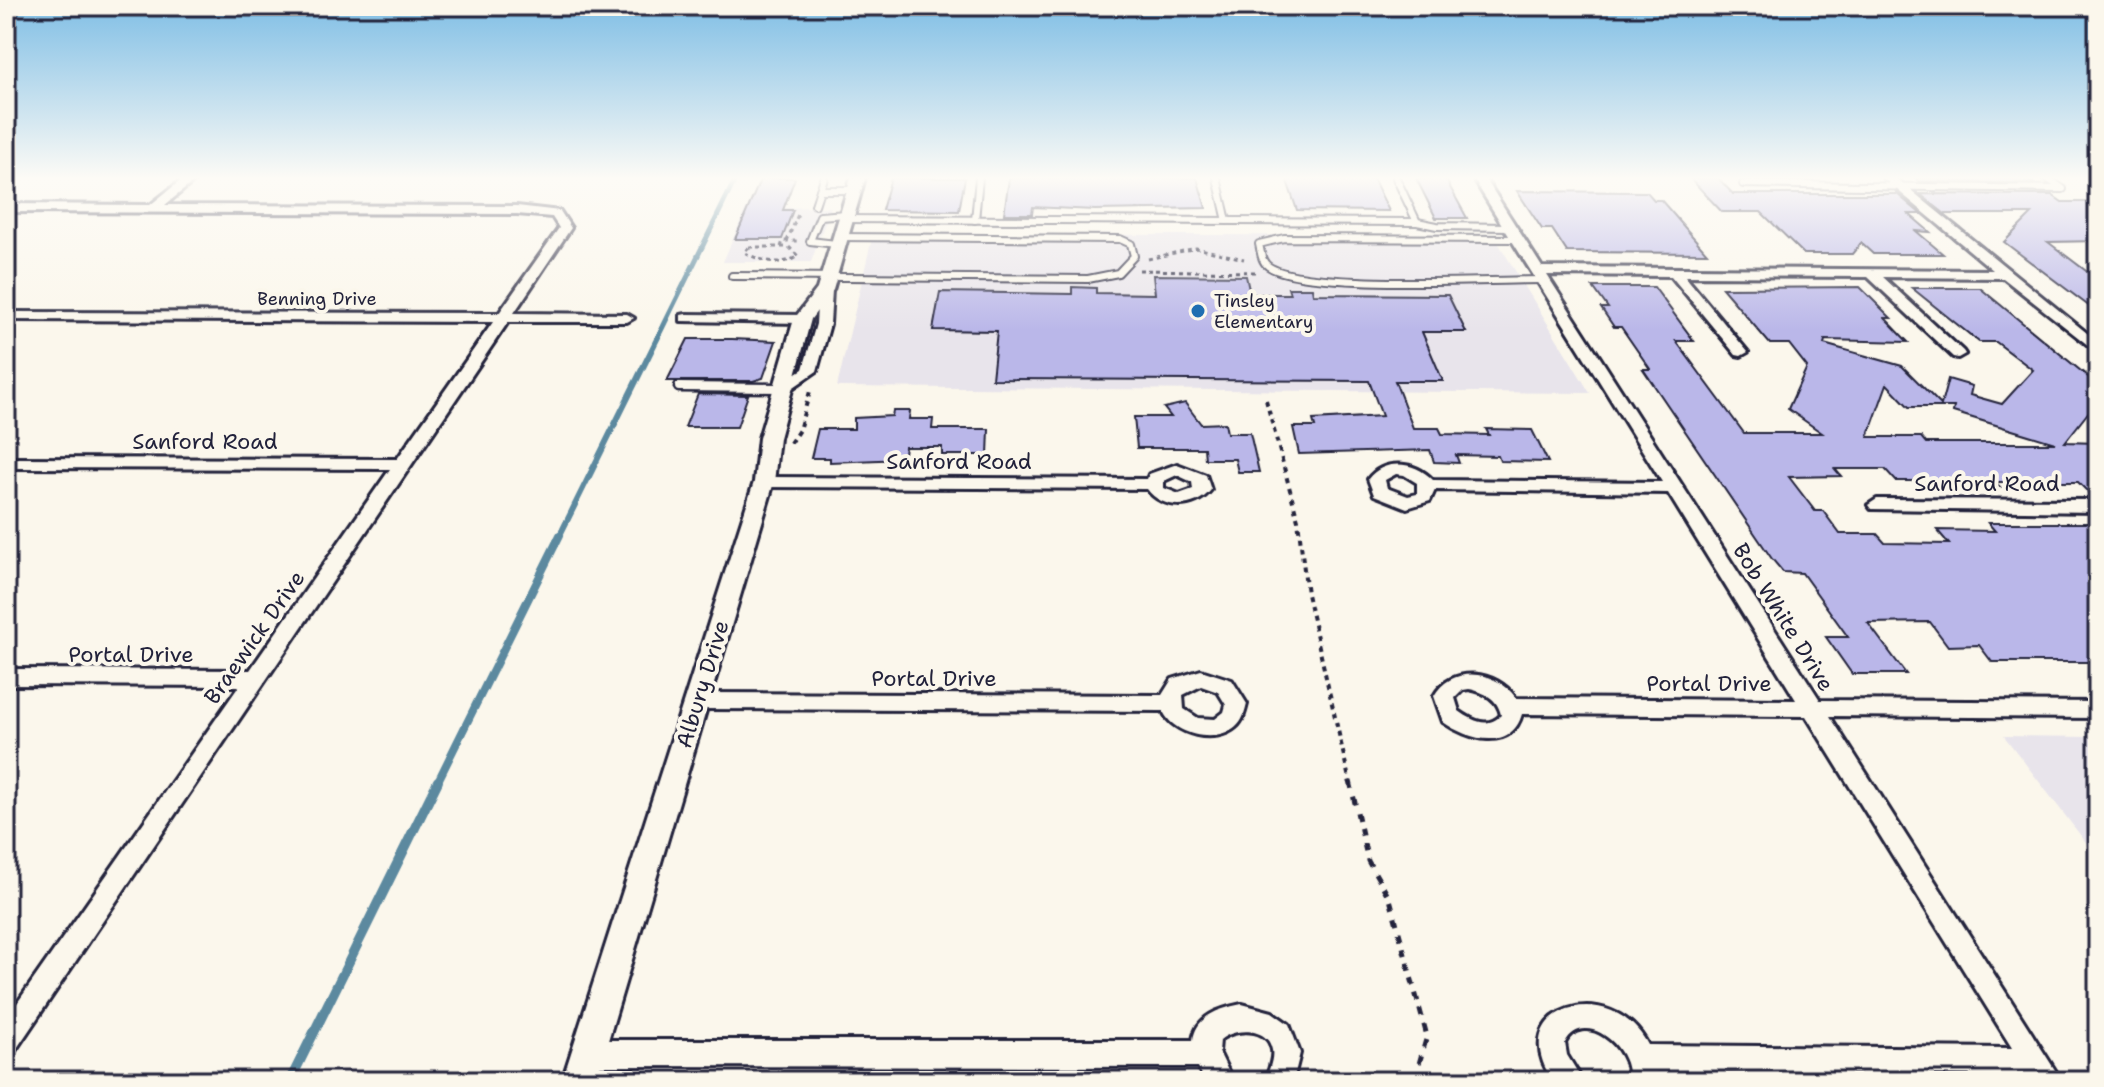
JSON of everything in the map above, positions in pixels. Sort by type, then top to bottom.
[{"type":"street","name":"Braewick Drive","points":[[6,1042],[17,1011],[255,678],[565,229]]},
{"type":"street","name":"Albury Drive","points":[[783,388],[810,371],[823,324],[826,284],[841,229]]},
{"type":"street","name":"Bob White Drive","points":[[1510,229],[2042,1072]]},
{"type":"street","points":[[1949,229],[2098,349]]},
{"type":"street","points":[[1540,275],[1674,271],[2004,274]]},
{"type":"street","points":[[1674,271],[1741,352]]},
{"type":"street","points":[[1871,273],[1958,354]]},
{"type":"street","name":"Albury Drive","points":[[579,1081],[764,482],[769,438],[803,319],[826,284]]},
{"type":"street","name":"Benning Drive","points":[[6,316],[627,318]]},
{"type":"street","points":[[686,318],[803,319]]},
{"type":"street","name":"Sanford Road","points":[[6,463],[403,464]]},
{"type":"street","name":"Sanford Road","points":[[764,482],[1154,484]]},
{"type":"street","points":[[1428,485],[1674,488]]},
{"type":"street","name":"Sanford Road","points":[[1877,505],[2098,506]]},
{"type":"street","name":"Portal Drive","points":[[6,677],[255,678]]},
{"type":"street","name":"Portal Drive","points":[[697,701],[1171,703]]},
{"type":"street","name":"Portal Drive","points":[[1511,706],[2098,710]]},
{"type":"street","points":[[1219,1081],[1205,1054],[1207,1039],[1214,1026],[1226,1018],[1241,1015],[1271,1026],[1281,1039],[1286,1054],[1285,1069],[1279,1081]]},
{"type":"street","points":[[1569,1081],[1553,1056],[1552,1040],[1557,1027],[1568,1018],[1583,1015],[1617,1027],[1641,1069],[2042,1072]]},
{"type":"street","points":[[587,1053],[1205,1054]]},
{"type":"lane","points":[[732,276],[826,284],[1096,278],[1124,271],[1134,256],[1131,244],[1120,239],[810,241],[815,229]]},
{"type":"lane","points":[[1467,229],[1513,233]]},
{"type":"lane","points":[[1513,233],[1267,240],[1259,244],[1259,251],[1271,268],[1321,280],[1540,275]]},
{"type":"lane","points":[[679,387],[783,388]]},
{"type":"path","points":[[781,247],[791,247],[798,256],[791,261],[757,260],[744,252],[753,247],[781,247],[792,229]]},
{"type":"path","points":[[787,241],[810,241]]},
{"type":"path","points":[[1148,259],[1187,247],[1221,250],[1244,259]]},
{"type":"path","points":[[1139,270],[1257,272]]},
{"type":"path","points":[[1266,400],[1287,476],[1307,569],[1307,594],[1368,861],[1390,899],[1427,1036],[1414,1081]]},
{"type":"shaded area","points":[[737,229],[823,229],[811,262],[723,262]]},
{"type":"shaded area","name":"Tinsley Elementary","points":[[873,234],[1494,236],[1590,393],[837,387]]},
{"type":"shaded area","points":[[2004,736],[2098,737],[2098,858]]},
{"type":"building","points":[[739,229],[786,229],[782,239],[735,239]]},
{"type":"building","points":[[1542,229],[1686,229],[1707,253],[1567,252],[1552,229]]},
{"type":"building","points":[[1778,229],[1926,229],[1930,232],[1916,231],[1943,254],[1873,254],[1861,243],[1852,254],[1804,254]]},
{"type":"building","points":[[2017,229],[2098,229],[2098,241],[2048,242],[2098,280],[2098,313],[2004,242]]},
{"type":"building","points":[[1153,275],[1246,276],[1250,294],[1290,294],[1288,288],[1312,288],[1313,294],[1448,295],[1466,332],[1422,332],[1443,381],[1395,381],[1413,428],[1439,428],[1442,434],[1489,435],[1486,429],[1532,430],[1548,462],[1500,461],[1498,456],[1456,455],[1459,463],[1434,462],[1430,450],[1299,454],[1293,427],[1315,427],[1313,420],[1382,416],[1369,381],[992,379],[997,331],[933,330],[940,292],[1072,294],[1072,287],[1096,288],[1096,293],[1155,294]]},
{"type":"building","points":[[1593,287],[1654,287],[1694,341],[1676,341],[1744,433],[1822,433],[1788,409],[1807,367],[1789,344],[1770,344],[1722,288],[1860,287],[1891,318],[1885,318],[1908,342],[1825,340],[1824,344],[1902,366],[1941,405],[1948,379],[1972,386],[1970,395],[2002,404],[2033,370],[1996,342],[1979,342],[1912,288],[1980,288],[2098,385],[2098,400],[2065,442],[2098,443],[2098,497],[2093,497],[2078,482],[1995,482],[2000,487],[1933,487],[1928,481],[1896,481],[1885,469],[1835,469],[1841,476],[1789,477],[1815,511],[1823,511],[1840,534],[1877,534],[1885,543],[1949,544],[1937,530],[1995,531],[1988,523],[2098,523],[2098,662],[1992,662],[1979,645],[1948,646],[1930,622],[1868,623],[1906,674],[1852,674],[1826,637],[1848,637],[1802,573],[1783,572],[1772,559],[1643,369],[1650,369],[1621,327],[1614,327],[1601,308],[1608,308]],"holes":[[[1887,384],[1909,407],[1954,407],[1953,412],[2055,443],[1926,443],[1921,437],[1868,437]]]},
{"type":"building","points":[[688,339],[776,341],[763,378],[753,381],[667,381]]},
{"type":"building","points":[[698,394],[748,395],[737,427],[685,427]]},
{"type":"building","points":[[1185,403],[1201,424],[1225,423],[1227,433],[1250,433],[1259,472],[1238,472],[1235,459],[1205,459],[1204,448],[1137,448],[1134,417],[1171,417],[1164,408]]},
{"type":"building","points":[[893,411],[910,411],[909,419],[933,419],[932,429],[989,429],[988,455],[942,455],[942,447],[905,447],[903,459],[830,462],[830,458],[811,458],[818,429],[854,429],[854,418],[892,416]]},
{"type":"waterway","points":[[657,339],[711,229]]},
{"type":"waterway","points":[[559,537],[658,337]]},
{"type":"waterway","points":[[437,783],[560,535]]},
{"type":"waterway","points":[[290,1081],[438,781]]},
{"type":"place","name":"Tinsley Elementary","points":[[1198,311]]}]
